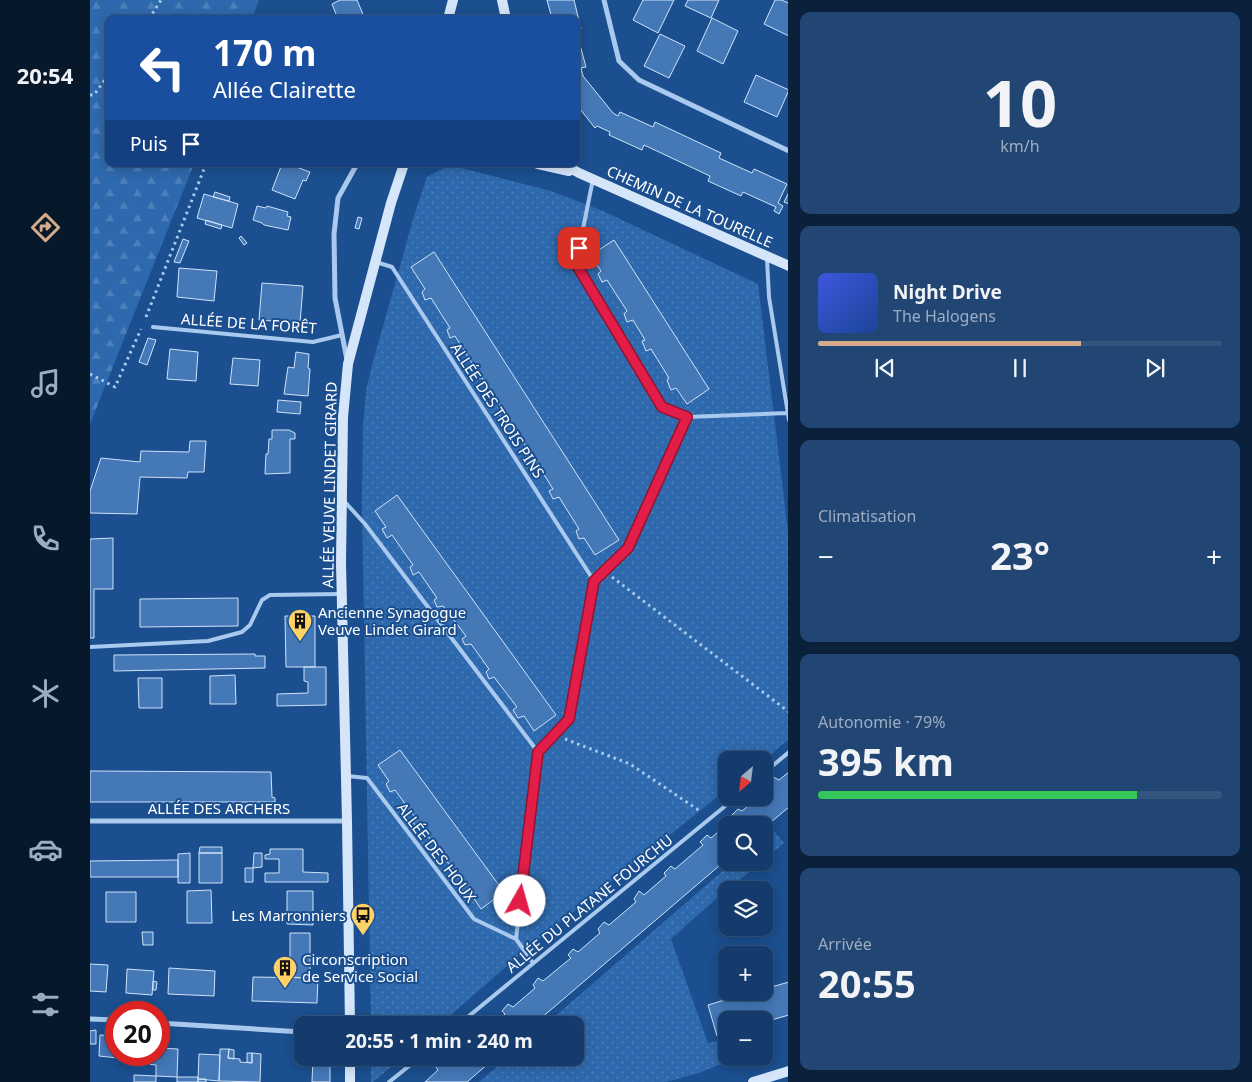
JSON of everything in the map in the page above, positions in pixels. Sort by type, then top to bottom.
[{"type":"street","points":[[449,15],[453,0]]},
{"type":"street","points":[[502,0],[505,15]]},
{"type":"street","points":[[604,0],[618,61],[639,80],[788,151]]},
{"type":"street","points":[[348,364],[335,298],[334,234],[338,198],[355,167]]},
{"type":"street","name":"ALLÉE VEUVE LINDET GIRARD","points":[[350,1016],[342,594],[343,417],[348,364],[403,167]]},
{"type":"street","name":"CHEMIN DE LA TOURELLE","points":[[552,167],[579,173]]},
{"type":"street","name":"CHEMIN DE LA TOURELLE","points":[[568,167],[767,257],[787,263]]},
{"type":"street","name":"ALLÉE DES ARCHERS","points":[[90,821],[347,821]]},
{"type":"street","points":[[90,1019],[105,1020]]},
{"type":"street","points":[[170,1024],[294,1031]]},
{"type":"street","points":[[350,1066],[350,1082]]},
{"type":"street","points":[[753,1082],[788,1071]]},
{"type":"lane","points":[[593,179],[576,264],[662,407],[687,417],[787,413]]},
{"type":"lane","points":[[767,257],[769,297],[788,420]]},
{"type":"lane","name":"ALLÉE DES TROIS PINS","points":[[375,262],[392,267],[594,581]]},
{"type":"lane","name":"ALLÉE DE LA FORÊT","points":[[153,327],[313,342],[342,335]]},
{"type":"lane","points":[[533,963],[516,938],[538,752],[569,719],[594,581],[628,548],[687,417]]},
{"type":"lane","points":[[342,498],[365,524],[538,752]]},
{"type":"lane","points":[[90,647],[208,641],[242,632],[250,625],[262,600],[270,595],[342,594]]},
{"type":"lane","points":[[773,765],[788,752]]},
{"type":"lane","name":"ALLÉE DES HOUX","points":[[346,776],[367,778],[474,919],[516,938]]},
{"type":"lane","name":"ALLÉE DU PLATANE FOURCHU","points":[[469,1016],[725,806]]},
{"type":"lane","points":[[389,1082],[408,1066]]},
{"type":"path","points":[[152,15],[161,0]]},
{"type":"path","points":[[90,95],[94,95],[105,80]]},
{"type":"path","points":[[90,374],[115,387],[144,322],[205,167]]},
{"type":"path","points":[[604,571],[788,712]]},
{"type":"path","points":[[553,735],[630,764],[711,818]]},
{"type":"green space","points":[[90,0],[259,0],[253,15],[105,15],[105,167],[193,167],[90,424]]},
{"type":"green space","points":[[446,167],[458,167],[551,191],[603,211],[758,284],[788,531],[788,740],[773,752],[718,751],[718,796],[522,953],[449,1016],[371,1016],[362,505],[363,424],[366,391],[371,369],[414,216],[427,177]]},
{"type":"green space","points":[[773,830],[784,843],[773,852]]},
{"type":"green space","points":[[723,871],[751,871],[738,881],[718,881],[718,897],[671,939],[708,1043],[718,1041],[718,1065],[699,1073],[666,1082],[479,1082],[498,1066],[584,1066],[584,1016],[555,1016]]},
{"type":"green space","points":[[371,1066],[392,1066],[373,1082],[371,1082]]},
{"type":"building","points":[[340,0],[357,0],[363,15],[336,15],[332,4]]},
{"type":"building","points":[[547,0],[574,0],[578,15],[551,15]]},
{"type":"building","points":[[643,0],[674,0],[658,33],[633,20]]},
{"type":"building","points":[[688,0],[719,0],[711,18],[685,6]]},
{"type":"building","points":[[775,0],[788,3],[788,36],[764,24]]},
{"type":"building","points":[[712,18],[738,31],[723,64],[697,51]]},
{"type":"building","points":[[660,34],[685,46],[669,78],[644,66]]},
{"type":"building","points":[[580,45],[586,67],[581,68],[583,76],[613,113],[618,116],[620,112],[653,127],[655,122],[721,153],[719,158],[752,173],[754,169],[787,184],[778,203],[783,206],[779,214],[774,211],[776,207],[743,192],[741,196],[708,181],[710,176],[644,145],[642,150],[609,135],[610,132],[597,126],[595,128],[580,109]]},
{"type":"building","points":[[756,75],[788,90],[777,117],[744,102]]},
{"type":"building","points":[[281,167],[296,167],[310,172],[306,181],[303,180],[295,199],[272,190]]},
{"type":"building","points":[[215,192],[230,197],[229,201],[213,197]]},
{"type":"building","points":[[204,194],[238,204],[232,228],[197,218]]},
{"type":"building","points":[[788,194],[788,204],[784,202]]},
{"type":"building","points":[[257,206],[266,208],[267,206],[288,212],[287,216],[291,217],[288,230],[264,225],[253,220]]},
{"type":"building","points":[[358,217],[362,218],[359,229],[355,228]]},
{"type":"building","points":[[206,220],[222,225],[221,229],[205,224]]},
{"type":"building","points":[[241,236],[247,243],[244,245],[239,238]]},
{"type":"building","points":[[183,239],[189,241],[180,263],[174,262]]},
{"type":"building","points":[[614,240],[709,389],[687,404],[676,388],[671,390],[667,380],[669,378],[651,349],[646,351],[642,341],[645,340],[633,320],[627,322],[624,314],[627,311],[607,280],[602,282],[598,274],[601,271],[591,255]]},
{"type":"building","points":[[434,252],[619,540],[595,555],[584,538],[579,539],[576,531],[579,529],[559,497],[553,499],[549,491],[553,489],[533,457],[527,459],[524,451],[527,448],[507,418],[501,419],[498,411],[502,408],[482,378],[476,379],[472,370],[475,368],[455,336],[450,338],[447,330],[450,328],[431,298],[425,300],[422,292],[425,289],[411,267]]},
{"type":"building","points":[[179,268],[217,271],[214,301],[177,297]]},
{"type":"building","points":[[262,283],[303,286],[300,323],[259,320]]},
{"type":"building","points":[[148,338],[156,340],[147,365],[139,362]]},
{"type":"building","points":[[170,349],[198,352],[196,381],[167,379]]},
{"type":"building","points":[[296,352],[309,354],[308,396],[284,394],[288,367],[294,368]]},
{"type":"building","points":[[233,358],[260,360],[258,386],[230,384]]},
{"type":"building","points":[[278,400],[301,402],[300,414],[277,412]]},
{"type":"building","points":[[272,430],[289,430],[295,433],[295,439],[290,439],[290,473],[265,474],[266,454],[268,454],[269,439],[272,439]]},
{"type":"building","points":[[190,441],[206,441],[204,472],[188,472],[187,478],[140,477],[137,514],[90,513],[90,491],[101,458],[140,462],[141,451],[189,452]]},
{"type":"building","points":[[397,495],[556,715],[534,731],[524,716],[518,718],[513,710],[517,707],[494,677],[489,679],[486,672],[489,669],[471,644],[465,645],[462,639],[466,636],[443,606],[437,607],[434,600],[437,598],[419,572],[413,575],[410,567],[413,565],[392,535],[387,538],[382,529],[386,527],[375,511]]},
{"type":"building","points":[[113,538],[113,589],[94,589],[94,638],[90,638],[90,539]]},
{"type":"building","points":[[238,598],[238,626],[140,627],[140,599]]},
{"type":"building","name":"Ancienne Synagogue Veuve Lindet Girard","points":[[285,616],[315,616],[315,667],[286,667]]},
{"type":"building","points":[[255,654],[255,656],[265,656],[265,668],[114,671],[114,655]]},
{"type":"building","points":[[304,667],[326,667],[326,705],[277,706],[277,694],[308,693],[308,682],[304,681]]},
{"type":"building","points":[[235,675],[236,704],[210,704],[210,676]]},
{"type":"building","points":[[138,678],[162,678],[162,708],[139,708]]},
{"type":"building","points":[[400,750],[504,892],[481,909],[470,893],[465,896],[460,887],[464,885],[443,856],[437,858],[433,849],[436,847],[422,828],[418,830],[413,822],[417,820],[395,790],[390,792],[386,784],[389,781],[378,765]]},
{"type":"building","points":[[90,771],[271,772],[272,797],[275,798],[275,802],[90,802]]},
{"type":"building","points":[[788,773],[788,808],[773,820],[773,816],[731,816],[738,809],[742,811],[748,806],[773,806],[773,777],[779,780]]},
{"type":"building","points":[[718,832],[718,867],[544,1016],[503,1016],[505,1014],[502,1011],[508,1004],[513,1007],[535,988],[533,985],[538,978],[543,981],[571,958],[568,955],[573,949],[578,952],[600,933],[598,929],[604,922],[609,925],[636,902],[634,899],[639,891],[644,895],[666,876],[664,873],[671,866],[675,869],[703,845],[700,842],[707,835],[711,838]]},
{"type":"building","points":[[200,847],[222,847],[222,853],[199,853]]},
{"type":"building","points":[[270,849],[303,849],[303,872],[328,873],[328,882],[265,882],[265,873],[279,873],[279,859],[265,859],[265,855],[270,854]]},
{"type":"building","points":[[190,853],[190,883],[178,883],[178,854]]},
{"type":"building","points":[[199,853],[222,853],[222,883],[199,883]]},
{"type":"building","points":[[254,853],[262,853],[262,867],[253,868]]},
{"type":"building","points":[[178,860],[178,877],[90,877],[90,861]]},
{"type":"building","points":[[245,868],[253,868],[253,882],[245,882]]},
{"type":"building","points":[[211,890],[212,923],[187,923],[187,891]]},
{"type":"building","points":[[287,891],[313,891],[313,925],[287,924]]},
{"type":"building","points":[[106,892],[136,892],[136,922],[106,922]]},
{"type":"building","points":[[142,932],[153,932],[153,945],[143,945]]},
{"type":"building","points":[[290,933],[310,933],[310,978],[290,977]]},
{"type":"building","points":[[90,964],[108,965],[106,992],[90,991]]},
{"type":"building","points":[[169,968],[215,971],[214,996],[168,994]]},
{"type":"building","points":[[127,969],[154,971],[152,995],[126,993]]},
{"type":"building","name":"Circonscription de Service Social","points":[[253,977],[318,978],[317,1003],[252,1001]]},
{"type":"building","points":[[153,981],[157,982],[156,990],[153,990]]},
{"type":"building","points":[[788,982],[788,1015],[773,1019],[773,1011],[718,1011],[717,1036],[708,1005],[721,1001],[773,1001],[773,986]]},
{"type":"building","points":[[96,1030],[96,1044],[90,1044],[90,1031]]},
{"type":"building","points":[[100,1035],[105,1035],[105,1057],[99,1056]]},
{"type":"building","points":[[170,1049],[178,1049],[177,1077],[156,1076],[156,1066],[170,1066]]},
{"type":"building","points":[[220,1049],[229,1049],[228,1058],[240,1059],[240,1062],[252,1063],[252,1053],[261,1054],[260,1082],[219,1081]]},
{"type":"building","points":[[229,1049],[234,1050],[234,1059],[228,1058]]},
{"type":"building","points":[[247,1053],[252,1053],[252,1063],[247,1062]]},
{"type":"building","points":[[199,1054],[220,1055],[219,1081],[198,1079]]},
{"type":"building","points":[[313,1066],[330,1066],[330,1082],[312,1082]]},
{"type":"building","points":[[486,1066],[467,1082],[425,1082],[438,1070],[436,1067]]},
{"type":"building","points":[[134,1075],[156,1076],[156,1082],[134,1082]]},
{"type":"building","points":[[177,1077],[198,1077],[198,1082],[177,1082]]},
{"type":"building","points":[[198,1079],[206,1079],[206,1082],[198,1082]]},
{"type":"place","name":"Ancienne Synagogue Veuve Lindet Girard","points":[[300,642]]},
{"type":"place","name":"Les Marronniers","points":[[363,936]]},
{"type":"place","name":"Circonscription de Service Social","points":[[285,989]]},
{"type":"route","points":[[520,901],[538,752],[569,719],[594,581],[628,548],[687,417],[662,407],[576,264],[579,248]]}]
